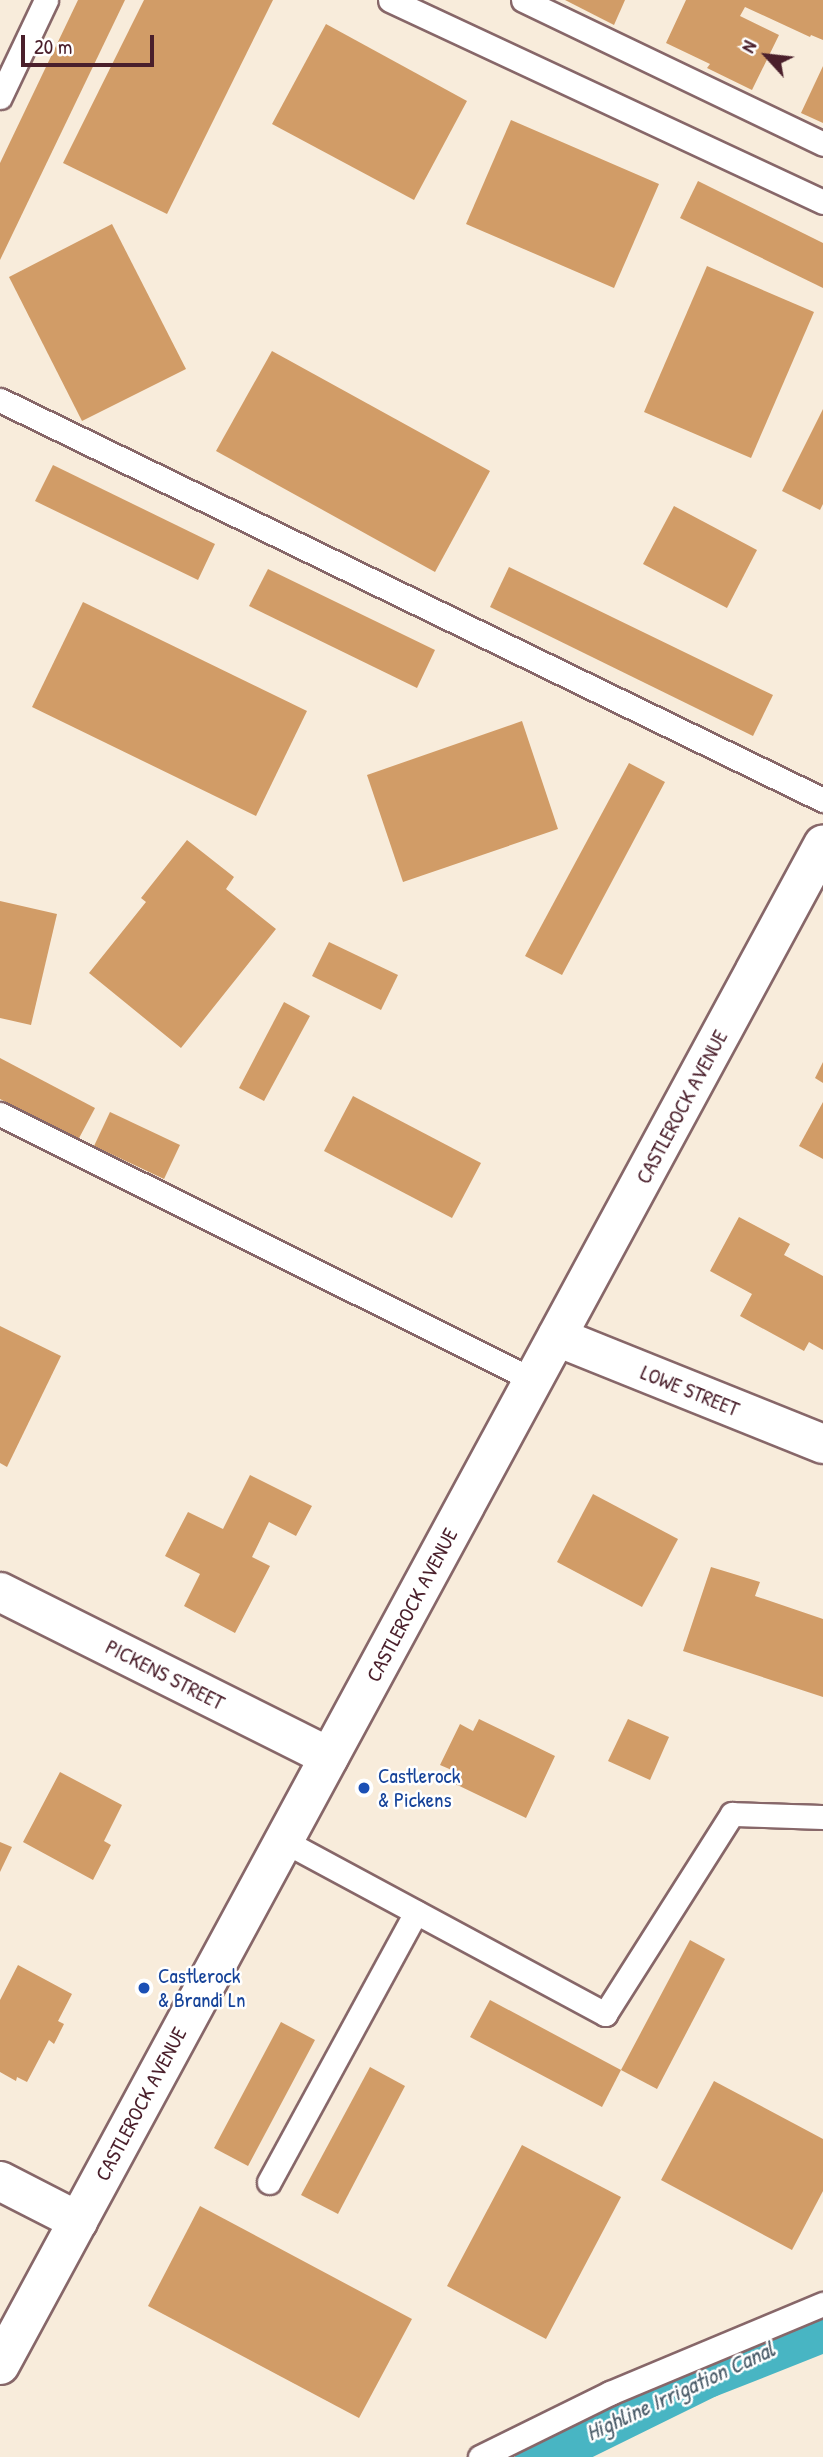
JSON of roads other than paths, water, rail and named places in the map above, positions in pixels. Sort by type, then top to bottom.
[{"type":"street","name":"CASTLEROCK AVENUE","points":[[0,2365],[823,845]]},
{"type":"street","name":"LOWE STREET","points":[[557,1337],[823,1444]]},
{"type":"street","name":"PICKENS STREET","points":[[0,1592],[329,1757]]},
{"type":"street","points":[[0,2181],[78,2221]]},
{"type":"lane","points":[[0,97],[46,0]]},
{"type":"lane","points":[[390,0],[823,202]]},
{"type":"lane","points":[[523,0],[823,144]]},
{"type":"lane","points":[[0,400],[823,800]]},
{"type":"lane","points":[[0,1114],[533,1380]]},
{"type":"lane","points":[[284,1841],[605,2014],[732,1814],[823,1817]]},
{"type":"lane","points":[[269,2182],[416,1912]]},
{"type":"lane","points":[[480,2457],[610,2393],[823,2304]]},
{"type":"waterway","name":"Highline Irrigation Canal","points":[[538,2457],[707,2374],[823,2328]]},
{"type":"place","name":"Castlerock & Pickens","points":[[364,1788]]},
{"type":"place","name":"Castlerock & Brandi Ln","points":[[144,1988]]}]
